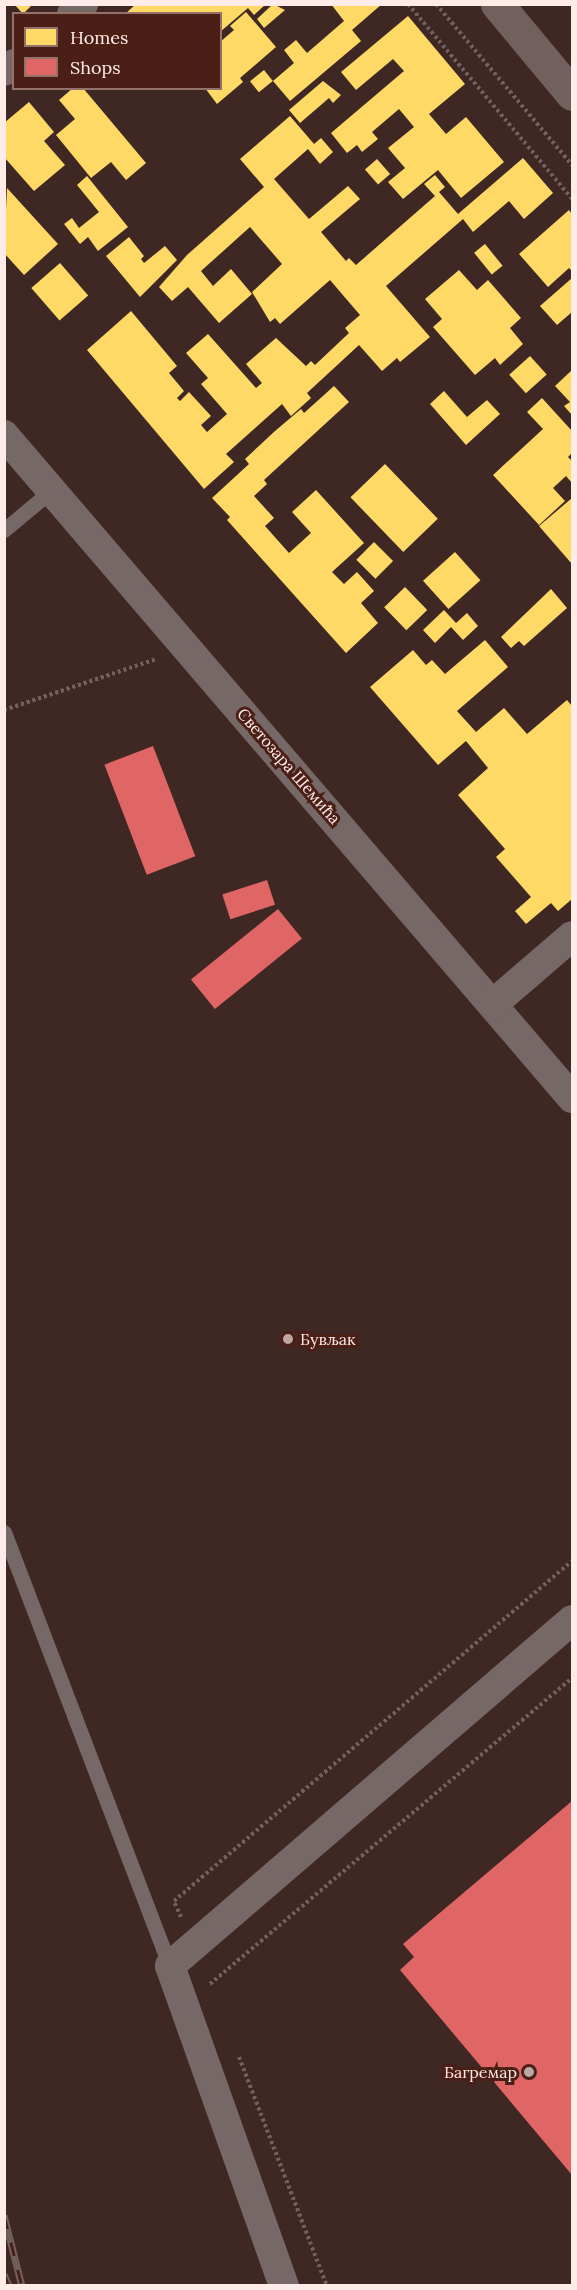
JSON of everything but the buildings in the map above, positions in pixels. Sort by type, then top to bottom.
[{"type":"main road","points":[[496,4],[573,93]]},
{"type":"street","name":"Светозара Шемића","points":[[4,435],[573,1098]]},
{"type":"street","points":[[493,1004],[573,936]]},
{"type":"street","points":[[284,2286],[170,1966],[573,1620]]},
{"type":"lane","points":[[4,530],[51,490]]},
{"type":"lane","points":[[4,1532],[170,1966]]},
{"type":"path","points":[[408,4],[573,199]]},
{"type":"path","points":[[436,4],[573,165]]},
{"type":"path","points":[[4,710],[188,648]]},
{"type":"path","points":[[214,1995],[174,1901],[573,1562]]},
{"type":"path","points":[[210,1984],[573,1678]]},
{"type":"path","points":[[236,2049],[327,2286]]},
{"type":"railway","points":[[4,2215],[22,2286]]},
{"type":"railway","points":[[4,2274],[9,2286]]},
{"type":"place","name":"Бувљак","points":[[288,1339]]},
{"type":"place","name":"Багремар","points":[[529,2072]]}]
